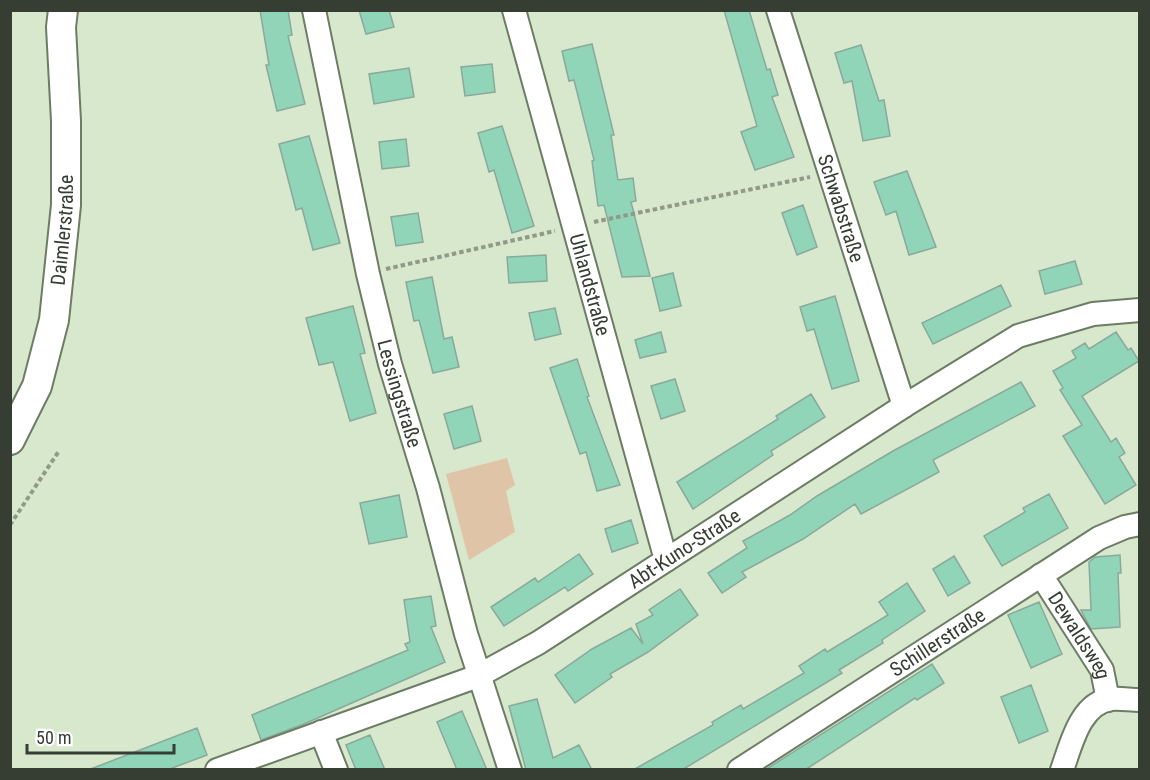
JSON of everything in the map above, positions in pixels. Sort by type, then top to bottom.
[{"type":"main road","name":"Daimlerstraße","points":[[10,440],[37,386],[54,320],[66,205],[66,121],[61,27],[63,10]]},
{"type":"street","name":"Lessingstraße","points":[[314,10],[368,274],[390,364],[428,488],[478,676],[510,770]]},
{"type":"street","name":"Uhlandstraße","points":[[514,10],[666,560]]},
{"type":"street","name":"Schwabstraße","points":[[778,10],[828,174],[904,406]]},
{"type":"street","name":"Abt-Kuno-Straße","points":[[217,770],[478,676],[538,643],[904,406],[1018,336],[1093,314],[1140,310]]},
{"type":"street","name":"Schillerstraße","points":[[739,770],[1100,538],[1125,526],[1140,524]]},
{"type":"street","name":"Dewaldsweg","points":[[1041,575],[1102,670],[1108,700]]},
{"type":"street","points":[[1062,770],[1085,716],[1096,704],[1108,700],[1140,700]]},
{"type":"street","points":[[321,732],[336,770]]},
{"type":"path","points":[[368,274],[574,226],[828,174]]},
{"type":"path","points":[[10,525],[59,451]]},
{"type":"shaded area","points":[[507,458],[515,485],[506,491],[515,532],[469,560],[446,474]]},
{"type":"building","points":[[260,10],[288,10],[292,35],[288,36],[305,104],[277,111],[266,65],[269,65]]},
{"type":"building","points":[[359,10],[389,10],[394,27],[366,34]]},
{"type":"building","points":[[724,10],[749,10],[767,70],[770,69],[778,95],[772,97],[794,157],[755,170],[741,132],[757,126]]},
{"type":"building","points":[[592,44],[614,135],[611,135],[618,180],[633,178],[636,201],[631,202],[650,276],[622,277],[604,205],[598,206],[592,161],[594,160],[574,80],[569,81],[562,51]]},
{"type":"building","points":[[861,45],[879,101],[884,100],[890,136],[863,141],[852,81],[844,83],[835,53]]},
{"type":"building","points":[[492,64],[495,92],[465,96],[461,67]]},
{"type":"building","points":[[409,68],[414,97],[374,104],[369,74]]},
{"type":"building","points":[[502,126],[534,226],[512,233],[494,170],[489,172],[478,133]]},
{"type":"building","points":[[309,136],[340,243],[313,250],[302,208],[296,210],[279,144]]},
{"type":"building","points":[[406,139],[409,166],[382,169],[379,142]]},
{"type":"building","points":[[907,171],[936,247],[909,255],[896,211],[886,215],[874,182]]},
{"type":"building","points":[[803,205],[817,247],[797,255],[782,213]]},
{"type":"building","points":[[418,213],[423,242],[396,246],[391,217]]},
{"type":"building","points":[[546,255],[547,281],[509,283],[507,257]]},
{"type":"building","points":[[1075,261],[1082,284],[1045,294],[1039,271]]},
{"type":"building","points":[[673,273],[681,306],[660,311],[652,278]]},
{"type":"building","points":[[432,277],[444,339],[452,337],[459,367],[433,373],[419,320],[414,321],[406,282]]},
{"type":"building","points":[[1001,285],[1011,306],[933,344],[922,323]]},
{"type":"building","points":[[835,296],[859,381],[832,389],[814,329],[807,331],[800,307]]},
{"type":"building","points":[[353,306],[365,353],[360,354],[376,413],[350,421],[333,362],[319,365],[306,318]]},
{"type":"building","points":[[555,308],[561,334],[535,340],[529,313]]},
{"type":"building","points":[[661,332],[666,352],[640,358],[635,340]]},
{"type":"building","points":[[1116,332],[1128,350],[1131,348],[1139,361],[1082,396],[1111,442],[1116,438],[1125,453],[1119,457],[1136,485],[1105,504],[1063,436],[1082,425],[1060,390],[1063,388],[1053,371],[1076,358],[1072,351],[1085,343],[1089,349]]},
{"type":"building","points":[[577,359],[589,396],[587,397],[620,485],[597,491],[586,452],[580,454],[550,368]]},
{"type":"building","points":[[675,379],[685,411],[661,419],[651,386]]},
{"type":"building","points":[[1021,382],[1035,406],[933,460],[939,472],[861,514],[855,504],[803,539],[742,572],[746,577],[722,593],[708,573],[747,548],[743,541],[790,515],[817,496],[893,451]]},
{"type":"building","points":[[811,394],[825,417],[771,451],[773,455],[693,509],[677,482],[778,419],[776,416]]},
{"type":"building","points":[[472,406],[481,441],[454,449],[444,414]]},
{"type":"building","points":[[1049,494],[1068,528],[1002,566],[984,536],[1025,512],[1023,508]]},
{"type":"building","points":[[399,495],[407,537],[369,544],[360,503]]},
{"type":"building","points":[[631,520],[638,543],[612,552],[605,529]]},
{"type":"building","points":[[579,554],[593,574],[568,591],[565,587],[504,626],[491,607],[535,578],[538,582]]},
{"type":"building","points":[[1120,555],[1121,573],[1118,573],[1120,627],[1091,629],[1081,610],[1091,610],[1089,562],[1095,557]]},
{"type":"building","points":[[954,556],[970,583],[948,596],[933,569]]},
{"type":"building","points":[[907,583],[925,611],[882,640],[883,643],[839,670],[842,673],[682,770],[633,770],[713,725],[712,722],[741,705],[743,709],[804,673],[799,666],[825,649],[827,652],[888,615],[879,602]]},
{"type":"building","points":[[680,589],[698,615],[648,652],[610,674],[612,677],[575,703],[555,675],[592,649],[631,628],[643,644],[636,624],[653,615],[649,610]]},
{"type":"building","points":[[431,596],[436,626],[431,627],[445,662],[304,724],[261,740],[252,715],[408,650],[405,644],[410,642],[404,600]]},
{"type":"building","points":[[1039,602],[1062,654],[1031,668],[1008,615]]},
{"type":"building","points":[[932,664],[944,683],[917,700],[915,698],[805,770],[765,770]]},
{"type":"building","points":[[1031,685],[1048,731],[1019,743],[1001,697]]},
{"type":"building","points":[[537,699],[553,758],[579,745],[592,770],[526,770],[509,706]]},
{"type":"building","points":[[462,711],[487,770],[457,770],[437,722]]},
{"type":"building","points":[[197,728],[207,755],[167,770],[88,770]]},
{"type":"building","points":[[370,735],[385,770],[356,770],[346,745]]}]
